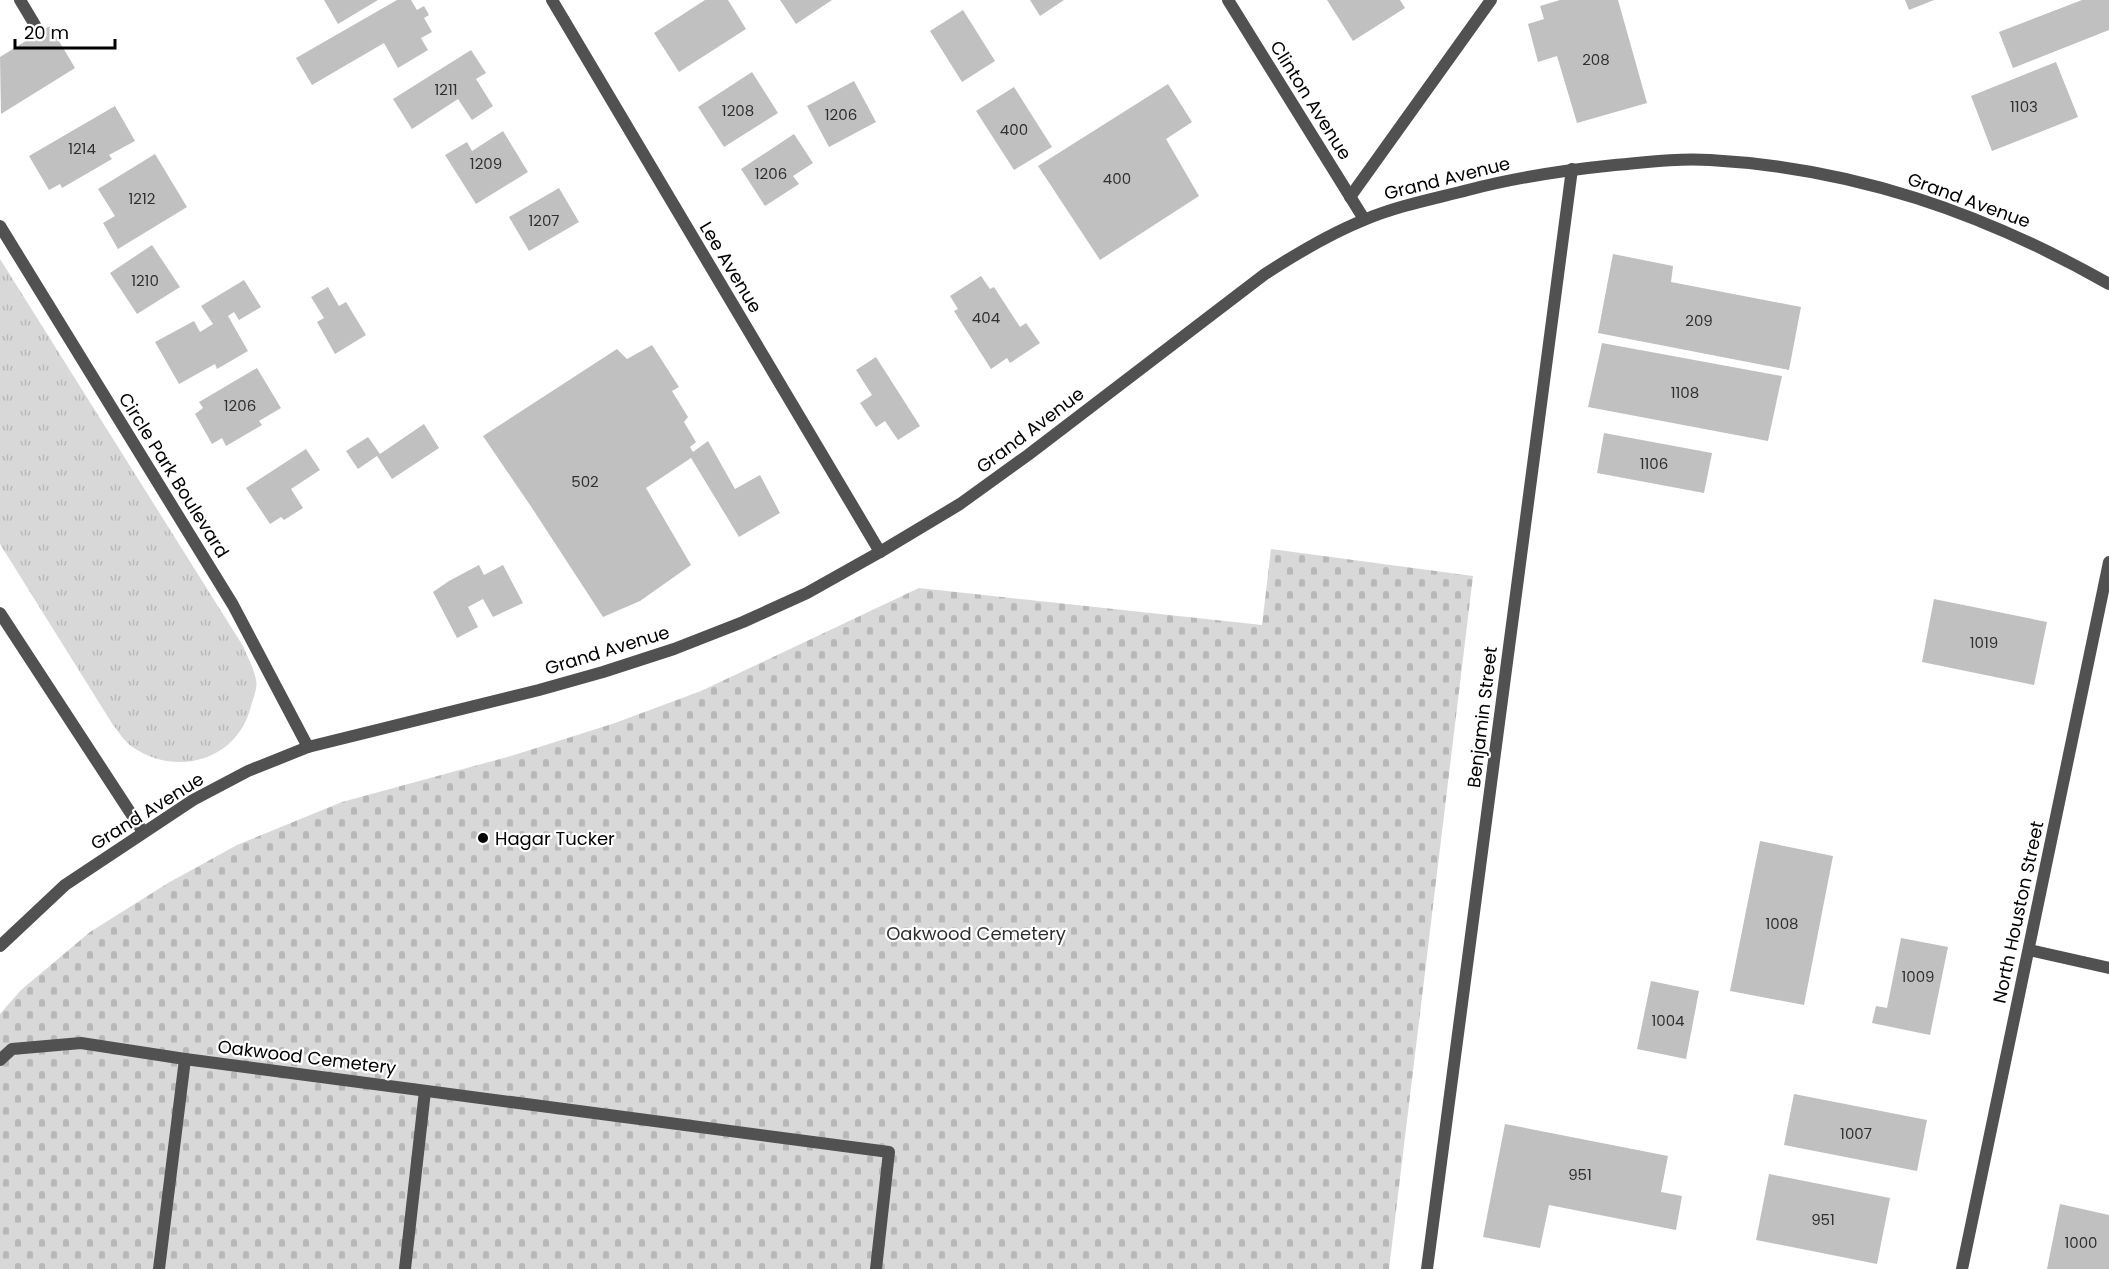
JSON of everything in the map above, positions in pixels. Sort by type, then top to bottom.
[{"type":"street","points":[[20,0],[35,25]]},
{"type":"street","name":"Lee Avenue","points":[[552,0],[880,552]]},
{"type":"street","name":"Clinton Avenue","points":[[1228,0],[1364,219]]},
{"type":"street","points":[[1350,197],[1491,0]]},
{"type":"street","name":"Grand Avenue","points":[[0,946],[65,885],[143,831],[193,800],[248,771],[308,747],[539,690],[674,649],[743,622],[807,593],[960,504],[1028,455],[1264,274],[1305,248],[1364,219],[1407,205],[1500,182],[1572,169],[1655,161],[1708,160],[1759,164],[1818,173],[1942,206],[1995,226],[2041,247],[2109,284]]},
{"type":"street","name":"Benjamin Street","points":[[1427,1269],[1572,169]]},
{"type":"street","name":"Circle Park Boulevard","points":[[0,226],[232,604],[308,747]]},
{"type":"street","name":"North Houston Street","points":[[1962,1269],[2109,562]]},
{"type":"street","points":[[0,613],[143,831]]},
{"type":"street","points":[[2028,950],[2109,968]]},
{"type":"street","name":"Oakwood Cemetery","points":[[0,1060],[12,1049],[81,1043],[185,1059],[889,1152],[876,1269]]},
{"type":"street","points":[[159,1269],[185,1059]]},
{"type":"street","points":[[405,1269],[425,1091]]},
{"type":"green space","points":[[0,259],[243,646],[252,667],[256,686],[244,725],[233,740],[219,751],[202,759],[184,762],[166,761],[148,756],[126,741],[113,725],[0,544]]},
{"type":"green space","name":"Oakwood Cemetery","points":[[1271,549],[1473,576],[1389,1269],[0,1269],[0,1014],[21,990],[90,932],[168,883],[237,845],[342,802],[511,756],[615,723],[701,691],[919,588],[1262,625]]},
{"type":"building","points":[[324,0],[378,0],[338,24]]},
{"type":"building","points":[[397,0],[411,0],[417,10],[424,6],[429,15],[424,18],[432,32],[421,38],[428,50],[398,68],[384,43],[312,85],[296,58]]},
{"type":"building","points":[[705,0],[728,0],[746,29],[679,72],[654,33]]},
{"type":"building","points":[[780,0],[832,0],[796,24]]},
{"type":"building","points":[[1030,0],[1064,0],[1040,16]]},
{"type":"building","points":[[1327,0],[1400,0],[1405,8],[1353,41]]},
{"type":"building","points":[[1560,0],[1618,0],[1647,103],[1577,123],[1557,56],[1538,62],[1528,24],[1544,19],[1540,6]]},
{"type":"building","points":[[1905,0],[1934,0],[1909,10]]},
{"type":"building","points":[[2082,0],[2109,0],[2109,30],[2013,68],[1999,32]]},
{"type":"building","points":[[963,10],[995,61],[962,82],[930,31]]},
{"type":"building","points":[[50,26],[75,68],[1,114],[0,57]]},
{"type":"building","points":[[471,50],[486,73],[476,79],[493,106],[472,120],[458,99],[412,129],[393,99]]},
{"type":"building","points":[[2056,62],[2078,117],[1992,151],[1971,96]]},
{"type":"building","points":[[752,72],[778,113],[724,147],[698,107]]},
{"type":"building","points":[[854,81],[876,122],[829,147],[807,106]]},
{"type":"building","points":[[1168,84],[1192,122],[1166,139],[1199,196],[1100,260],[1038,166]]},
{"type":"building","points":[[1014,87],[1052,147],[1014,170],[976,111]]},
{"type":"building","points":[[115,106],[135,141],[109,155],[112,159],[62,188],[60,184],[49,190],[29,156]]},
{"type":"building","points":[[503,131],[528,172],[476,204],[445,155],[467,142],[472,151]]},
{"type":"building","points":[[794,134],[813,163],[793,176],[799,184],[765,206],[741,169]]},
{"type":"building","points":[[155,154],[187,207],[118,249],[103,223],[115,216],[98,189]]},
{"type":"building","points":[[559,188],[579,222],[529,251],[509,217]]},
{"type":"building","points":[[152,245],[180,287],[137,314],[110,273]]},
{"type":"building","points":[[1613,254],[1673,266],[1671,282],[1801,307],[1789,370],[1598,333]]},
{"type":"building","points":[[981,276],[990,289],[994,287],[1020,327],[1026,323],[1040,343],[1010,363],[1007,358],[991,369],[954,311],[958,309],[950,296]]},
{"type":"building","points":[[244,280],[261,307],[239,320],[234,312],[228,316],[248,351],[217,369],[215,364],[179,384],[155,342],[194,321],[200,332],[213,324],[201,306]]},
{"type":"building","points":[[328,287],[339,306],[346,302],[366,335],[335,354],[317,322],[324,318],[311,297]]},
{"type":"building","points":[[1602,343],[1782,376],[1768,441],[1588,407]]},
{"type":"building","points":[[652,345],[679,387],[672,391],[688,417],[684,422],[696,442],[690,447],[693,452],[708,441],[735,489],[760,475],[780,513],[739,537],[691,458],[646,488],[691,565],[640,601],[603,617],[483,436],[617,349],[627,359]]},
{"type":"building","points":[[876,357],[920,426],[898,440],[885,421],[876,427],[860,403],[872,395],[856,370]]},
{"type":"building","points":[[257,368],[281,408],[259,421],[262,425],[226,446],[222,438],[212,444],[195,414],[203,408],[199,402]]},
{"type":"building","points":[[424,424],[439,448],[392,479],[377,456],[358,469],[346,451],[368,437],[380,454]]},
{"type":"building","points":[[1604,433],[1712,453],[1704,493],[1597,473]]},
{"type":"building","points":[[306,449],[320,470],[291,489],[303,508],[284,520],[281,517],[270,524],[246,488]]},
{"type":"building","points":[[479,565],[484,575],[503,565],[523,603],[493,617],[483,599],[468,607],[478,627],[457,638],[433,592]]},
{"type":"building","points":[[1934,599],[2047,622],[2034,685],[1922,662]]},
{"type":"building","points":[[1760,841],[1833,856],[1804,1005],[1730,991]]},
{"type":"building","points":[[1901,938],[1948,947],[1930,1035],[1872,1023],[1876,1006],[1887,1008]]},
{"type":"building","points":[[1651,981],[1699,991],[1686,1059],[1637,1049]]},
{"type":"building","points":[[1794,1094],[1927,1120],[1917,1171],[1784,1145]]},
{"type":"building","points":[[1505,1124],[1668,1156],[1661,1192],[1682,1196],[1676,1230],[1549,1205],[1540,1248],[1483,1237]]},
{"type":"building","points":[[1769,1174],[1890,1198],[1877,1264],[1756,1240]]},
{"type":"building","points":[[2060,1204],[2109,1215],[2109,1269],[2047,1269]]},
{"type":"place","name":"Hagar Tucker","points":[[483,838]]}]
